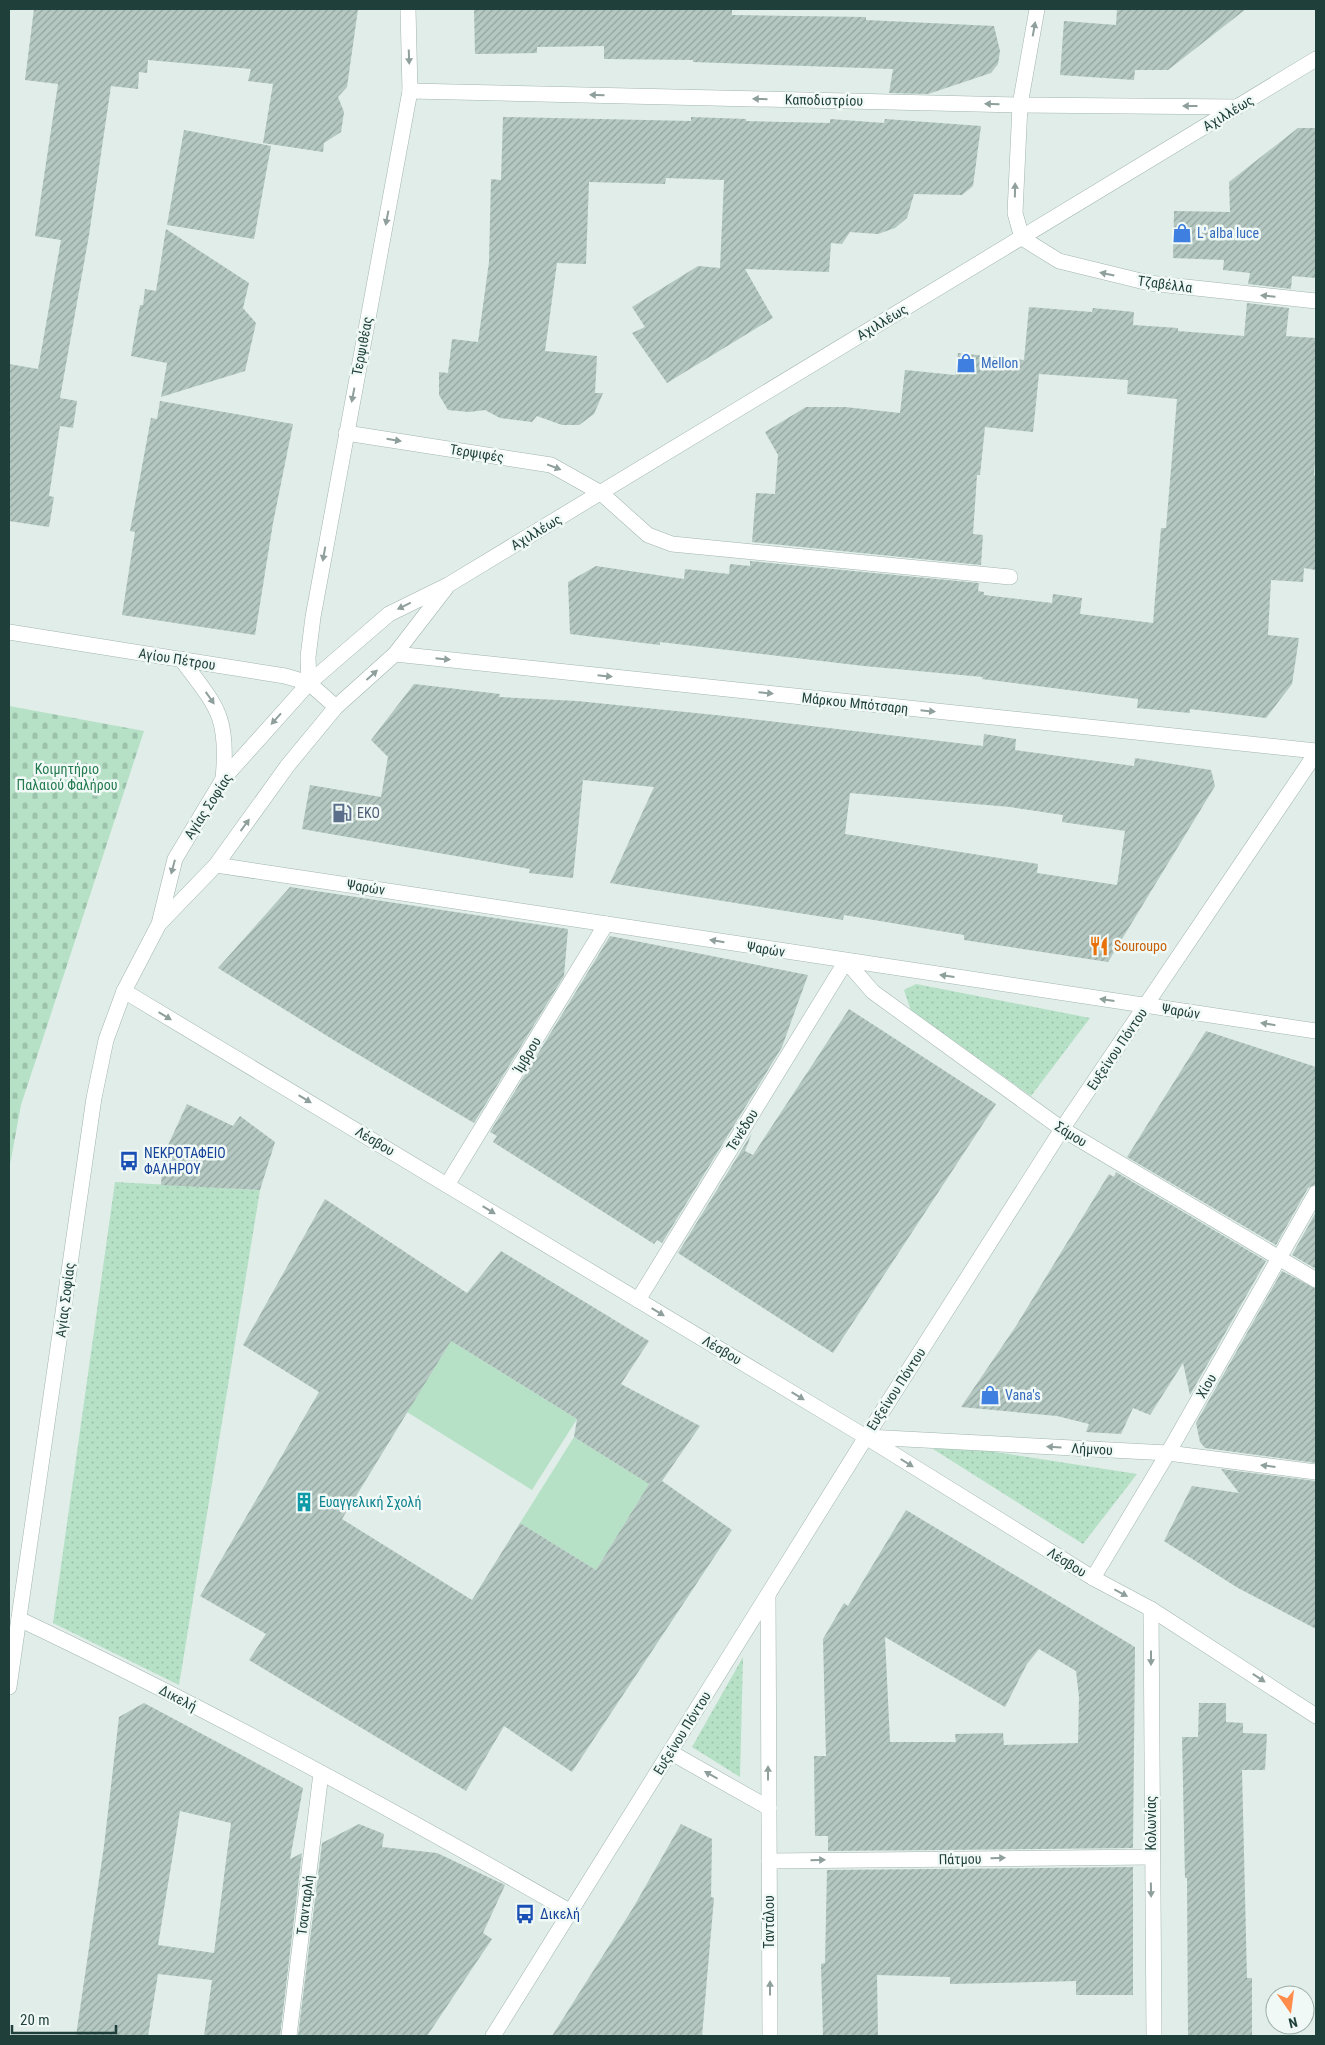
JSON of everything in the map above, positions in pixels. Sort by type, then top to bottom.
[{"type":"street","name":"Τερψιθέας","points":[[309,683],[308,657],[313,617],[410,91],[408,9]]},
{"type":"street","points":[[1022,238],[1015,213],[1020,105],[1037,9]]},
{"type":"street","name":"Αχιλλέως","points":[[309,683],[389,614],[448,585],[1316,59]]},
{"type":"street","name":"Καποδιστρίου","points":[[410,91],[1020,105],[1238,107]]},
{"type":"street","name":"Τζαβέλλα","points":[[1022,238],[1059,261],[1149,283],[1316,301]]},
{"type":"street","name":"Τερψιφές","points":[[346,433],[551,465],[601,493],[648,535],[672,544],[1010,577]]},
{"type":"street","name":"Αχιλλέως","points":[[336,707],[395,654],[448,585]]},
{"type":"street","name":"Αγίου Πέτρου","points":[[9,632],[285,676],[309,683],[336,707]]},
{"type":"street","name":"Μάρκου Μπότσαρη","points":[[395,654],[1316,752]]},
{"type":"street","points":[[181,659],[215,706],[222,720],[226,750],[223,779]]},
{"type":"street","name":"Αγίας Σοφίας","points":[[9,1687],[92,1108],[106,1040],[124,990],[159,924],[175,859],[223,779],[309,683]]},
{"type":"street","name":"Αγίας Σοφίας","points":[[159,924],[216,864],[288,765],[336,707]]},
{"type":"street","name":"Ευξείνου Πόντου","points":[[493,2036],[866,1437],[1062,1129],[1316,752]]},
{"type":"street","name":"Ψαρών","points":[[216,864],[1316,1031]]},
{"type":"street","name":"Ίμβρου","points":[[447,1185],[606,924]]},
{"type":"street","name":"Σάμου","points":[[846,961],[873,992],[1062,1129],[1316,1280]]},
{"type":"street","name":"Τενέδου","points":[[638,1300],[846,961]]},
{"type":"street","name":"Λέσβου","points":[[124,990],[866,1437],[1093,1578],[1151,1609],[1316,1716]]},
{"type":"street","name":"Χίου","points":[[1093,1578],[1168,1453],[1316,1193]]},
{"type":"street","name":"Λήμνου","points":[[866,1437],[1168,1453],[1316,1472]]},
{"type":"street","name":"Ταντάλου","points":[[768,1595],[770,2036]]},
{"type":"street","name":"Κολωνίας","points":[[1151,1609],[1151,1856],[1154,2036]]},
{"type":"street","name":"Δικελή","points":[[19,1618],[90,1652],[321,1773],[571,1912]]},
{"type":"street","points":[[670,1752],[769,1808]]},
{"type":"street","name":"Τσανταρλή","points":[[289,2036],[321,1773]]},
{"type":"street","name":"Πάτμου","points":[[769,1861],[1151,1856]]},
{"type":"green space","name":"Κοιμητήριο Παλαιού Φαλήρου","points":[[9,706],[144,731],[21,1105],[9,1170]]},
{"type":"green space","points":[[916,984],[1090,1018],[1031,1096],[911,1011],[904,990]]},
{"type":"green space","points":[[115,1182],[260,1190],[179,1685],[53,1623]]},
{"type":"green space","points":[[451,1341],[577,1419],[532,1490],[407,1412]]},
{"type":"green space","points":[[574,1437],[649,1484],[596,1570],[520,1523]]},
{"type":"green space","points":[[957,1446],[1137,1474],[1083,1544],[933,1449]]},
{"type":"green space","points":[[743,1657],[740,1777],[692,1747]]},
{"type":"building","points":[[34,9],[358,9],[347,87],[338,97],[344,112],[341,132],[324,143],[323,152],[263,143],[273,84],[248,81],[251,69],[148,60],[147,73],[139,72],[138,89],[111,86],[89,235],[60,398],[77,401],[73,428],[60,426],[49,496],[54,497],[49,527],[9,521],[9,364],[38,369],[61,240],[35,236],[58,84],[25,80]]},
{"type":"building","points":[[474,9],[732,9],[732,15],[866,17],[866,20],[994,26],[1000,51],[998,64],[991,73],[928,94],[889,93],[893,69],[693,62],[693,60],[604,59],[604,46],[537,47],[537,53],[475,54]]},
{"type":"building","points":[[1117,9],[1246,9],[1168,70],[1135,70],[1134,80],[1060,75],[1064,21],[1116,25]]},
{"type":"building","points":[[503,117],[691,121],[691,117],[746,119],[746,121],[830,123],[830,119],[884,123],[885,119],[981,126],[973,186],[962,195],[914,194],[907,218],[895,228],[878,234],[850,232],[842,244],[831,243],[829,272],[745,269],[773,318],[667,383],[632,333],[645,327],[632,307],[698,266],[720,268],[724,180],[666,178],[665,184],[589,182],[586,264],[557,263],[545,351],[597,356],[595,393],[603,393],[594,414],[579,425],[562,425],[537,416],[532,422],[500,418],[485,410],[469,412],[448,410],[439,395],[439,372],[448,373],[452,339],[478,342],[489,262],[491,179],[501,180]]},
{"type":"building","points":[[1298,128],[1316,128],[1316,278],[1292,276],[1291,289],[1248,284],[1250,273],[1223,270],[1224,260],[1173,258],[1174,211],[1230,212],[1229,182]]},
{"type":"building","points":[[184,130],[271,146],[254,239],[167,225]]},
{"type":"building","points":[[166,229],[249,283],[243,308],[256,323],[245,371],[161,397],[167,363],[131,356],[140,305],[143,305],[145,289],[156,291]]},
{"type":"building","points":[[1247,303],[1289,308],[1286,336],[1316,338],[1316,450],[1314,475],[1316,476],[1316,570],[1304,568],[1303,582],[1271,580],[1268,635],[1299,638],[1292,684],[1266,718],[1190,709],[1190,713],[1137,708],[1138,699],[982,679],[983,677],[864,666],[660,642],[660,645],[570,634],[568,582],[596,566],[684,579],[685,569],[729,574],[730,564],[750,566],[750,561],[979,583],[978,591],[984,592],[984,595],[1052,603],[1053,594],[1082,598],[1080,614],[1153,623],[1161,528],[1166,528],[1177,399],[1127,394],[1128,380],[1039,374],[1033,432],[985,427],[980,475],[977,475],[973,534],[983,535],[981,565],[752,542],[756,493],[775,494],[778,455],[765,432],[806,407],[845,407],[900,413],[905,370],[955,375],[958,353],[1024,360],[1029,307],[1092,312],[1093,308],[1134,312],[1133,325],[1178,328],[1178,331],[1244,336]]},
{"type":"building","points":[[160,401],[293,424],[273,523],[255,635],[122,615],[135,532],[130,531],[151,418],[157,419]]},
{"type":"building","points":[[414,684],[500,694],[499,697],[577,701],[983,746],[984,734],[1016,739],[1015,750],[1134,766],[1135,758],[1211,770],[1215,786],[1108,962],[964,940],[964,935],[844,915],[843,920],[610,883],[654,787],[583,780],[573,878],[529,873],[530,869],[302,829],[310,785],[381,797],[388,757],[371,740]],"holes":[[[850,793],[1010,807],[1063,815],[1062,822],[1125,831],[1117,885],[1037,873],[1038,864],[845,834]]]},
{"type":"building","points":[[290,887],[568,929],[564,976],[474,1123],[332,1039],[218,968]]},
{"type":"building","points":[[610,936],[808,975],[782,1047],[662,1243],[657,1240],[654,1244],[493,1142],[497,1136],[490,1132]]},
{"type":"building","points":[[849,1009],[996,1104],[833,1353],[678,1253],[752,1133],[745,1151],[753,1155]]},
{"type":"building","points":[[1206,1031],[1316,1067],[1316,1184],[1308,1188],[1276,1245],[1127,1157]]},
{"type":"building","points":[[187,1104],[233,1126],[240,1116],[275,1142],[260,1190],[161,1185],[163,1156]]},
{"type":"building","points":[[1116,1172],[1266,1261],[1190,1395],[1183,1363],[1150,1415],[1133,1408],[1121,1434],[1086,1432],[1089,1424],[1057,1416],[961,1407],[1016,1326],[1109,1174],[1114,1177]]},
{"type":"building","name":"Ευαγγελική Σχολή","points":[[325,1199],[467,1293],[501,1251],[649,1341],[621,1384],[700,1426],[662,1481],[732,1530],[572,1772],[504,1726],[466,1791],[249,1660],[266,1634],[200,1596],[319,1392],[243,1345]],"holes":[[[451,1341],[577,1419],[574,1437],[649,1484],[596,1570],[520,1523],[472,1600],[342,1519]]]},
{"type":"building","points":[[1316,1212],[1316,1269],[1292,1255]]},
{"type":"building","points":[[1282,1271],[1316,1289],[1316,1463],[1205,1448],[1200,1442],[1196,1423]]},
{"type":"building","points":[[1221,1469],[1316,1481],[1316,1629],[1238,1588],[1164,1541],[1192,1486],[1239,1493]]},
{"type":"building","points":[[906,1510],[1135,1647],[1133,1848],[828,1851],[828,1836],[815,1836],[814,1756],[826,1756],[823,1639],[844,1603],[848,1606]],"holes":[[[885,1637],[1005,1707],[1027,1664],[1039,1649],[1076,1671],[1079,1697],[1078,1743],[1004,1745],[1003,1733],[955,1734],[956,1742],[890,1742]]]},
{"type":"building","points":[[144,1703],[303,1788],[290,1859],[302,1853],[280,2036],[204,2036],[212,1980],[158,1974],[148,2036],[76,2036],[104,1846],[119,1717]],"holes":[[[180,1811],[231,1823],[214,1953],[158,1945]]]},
{"type":"building","points":[[1199,1703],[1226,1703],[1226,1722],[1243,1723],[1243,1733],[1267,1734],[1265,1770],[1242,1770],[1247,1978],[1252,1978],[1252,2036],[1188,2036],[1187,1878],[1185,1878],[1182,1737],[1198,1737]]},
{"type":"building","points":[[359,1824],[384,1834],[382,1847],[437,1853],[505,1885],[483,1933],[492,1939],[427,2036],[298,2036],[322,1843]]},
{"type":"building","points":[[681,1824],[712,1839],[711,1897],[714,1898],[702,2036],[552,2036],[633,1908]]},
{"type":"building","points":[[1133,1867],[1133,1995],[1076,1995],[1076,1981],[950,1984],[950,1977],[877,1975],[878,2036],[823,2036],[821,1964],[825,1963],[827,1870]]},
{"type":"place","name":"L' alba luce","points":[[1182,233]]},
{"type":"place","name":"Mellon","points":[[966,363]]},
{"type":"place","name":"EKO","points":[[342,813]]},
{"type":"place","name":"Souroupo","points":[[1099,946]]},
{"type":"place","name":"ΝΕΚΡΟΤΑΦΕΙΟ ΦΑΛΗΡΟΥ","points":[[129,1161]]},
{"type":"place","name":"Vana's","points":[[990,1395]]},
{"type":"place","name":"Ευαγγελική Σχολή","points":[[304,1502]]},
{"type":"place","name":"Δικελή","points":[[525,1914]]}]
